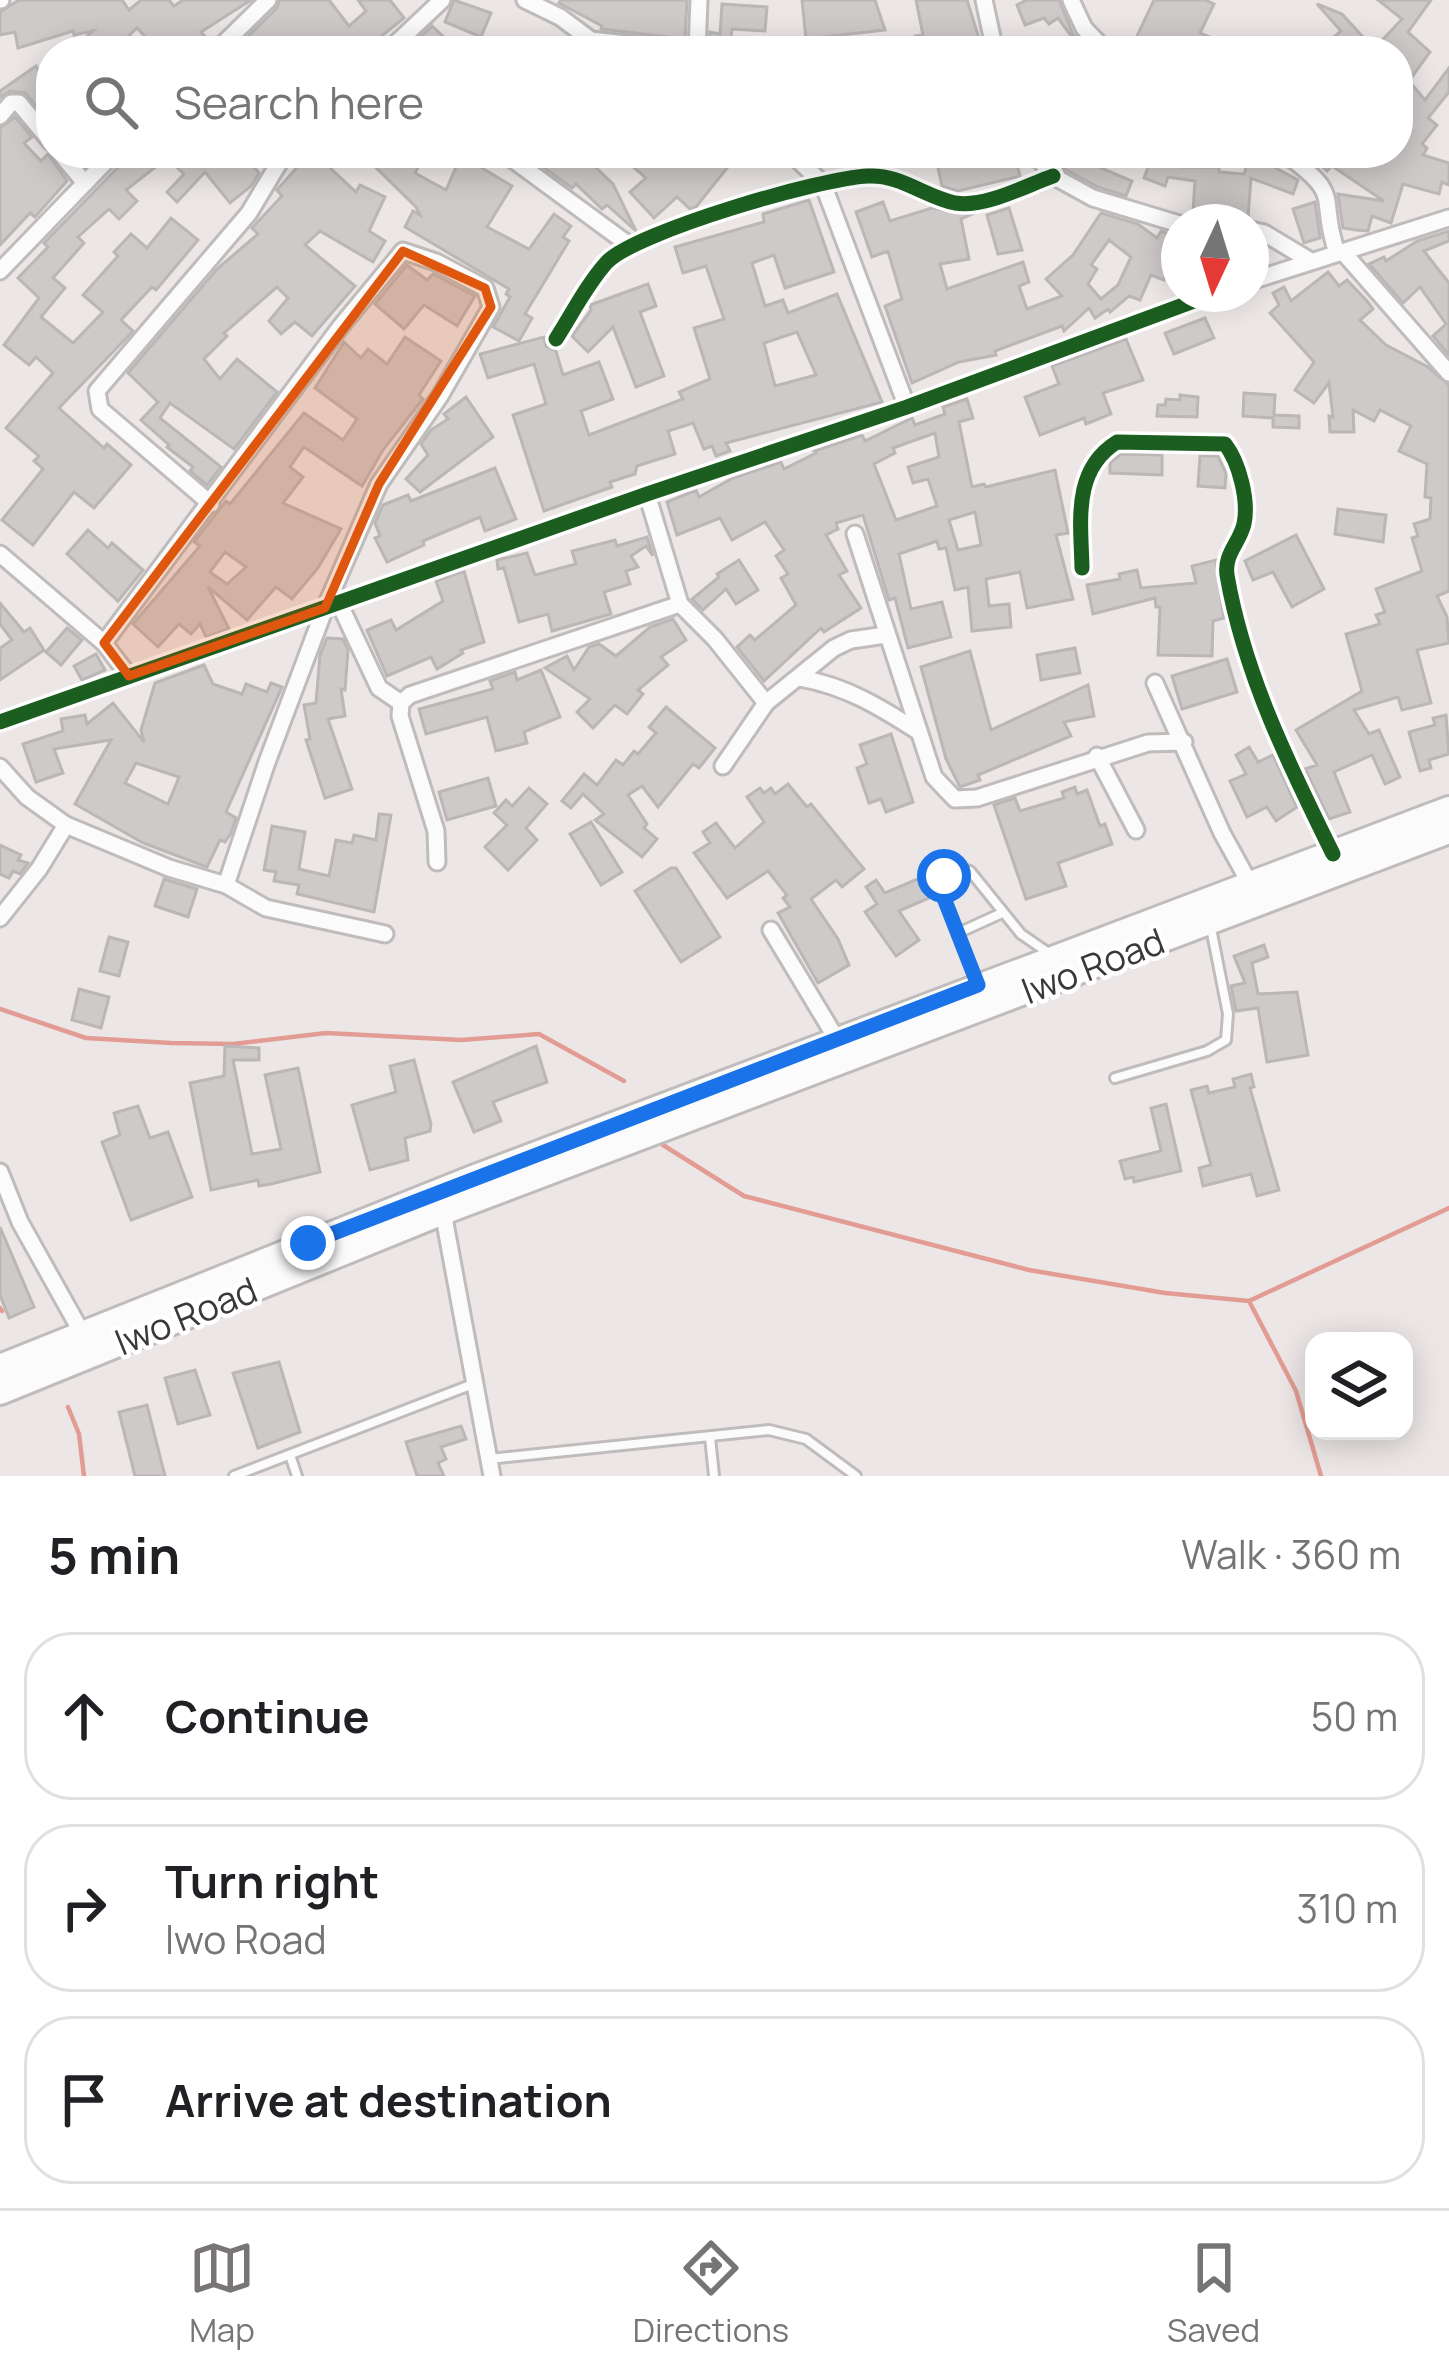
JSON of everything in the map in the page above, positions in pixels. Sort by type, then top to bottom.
[{"type":"main road","name":"Iwo Road","points":[[0,1392],[1144,935],[1250,882],[1449,809]]},
{"type":"main road","name":"Iwo Road","points":[[0,1367],[1053,956],[1210,922],[1449,831]]},
{"type":"street","points":[[231,36],[268,0]]},
{"type":"street","points":[[404,36],[442,0]]},
{"type":"street","points":[[525,0],[560,17],[578,36]]},
{"type":"street","points":[[695,36],[699,0]]},
{"type":"street","points":[[984,0],[992,36]]},
{"type":"street","points":[[1071,0],[1092,36]]},
{"type":"street","points":[[0,116],[10,103],[19,104],[36,124]]},
{"type":"street","points":[[72,168],[85,183]]},
{"type":"street","points":[[0,271],[100,168]]},
{"type":"street","points":[[211,504],[100,409],[95,398],[249,213],[276,168]]},
{"type":"street","points":[[524,168],[629,245]]},
{"type":"street","points":[[806,168],[823,184],[907,406]]},
{"type":"street","points":[[1046,168],[1093,198],[1161,219]]},
{"type":"street","points":[[1304,168],[1325,189],[1332,209],[1329,230],[1340,253],[1449,373]]},
{"type":"street","points":[[556,339],[607,262],[650,235],[865,176],[886,176],[956,203],[976,202],[1053,176]]},
{"type":"street","points":[[1269,274],[1449,218]]},
{"type":"street","points":[[1269,236],[1309,260]]},
{"type":"street","points":[[104,643],[341,326],[403,251],[485,288],[491,307],[440,396],[379,484],[267,762],[226,885]]},
{"type":"street","points":[[0,722],[1165,312]]},
{"type":"street","points":[[1082,568],[1081,492],[1103,450],[1117,442],[1225,444],[1237,460],[1244,512],[1244,525],[1226,561],[1237,629],[1283,753],[1333,854]]},
{"type":"street","points":[[646,494],[680,604],[766,703]]},
{"type":"street","points":[[855,534],[934,777],[955,799],[977,798],[1148,743],[1184,742]]},
{"type":"street","points":[[0,554],[104,643],[129,676]]},
{"type":"street","points":[[401,703],[432,687],[680,604]]},
{"type":"street","points":[[332,606],[370,674],[387,696],[401,703]]},
{"type":"street","points":[[723,766],[766,703],[834,648],[851,640],[886,635]]},
{"type":"street","points":[[800,678],[867,699],[919,732]]},
{"type":"street","points":[[1156,683],[1222,832],[1250,882]]},
{"type":"street","points":[[401,703],[400,716],[436,831],[437,862]]},
{"type":"street","points":[[1097,757],[1136,830]]},
{"type":"street","points":[[0,767],[27,797],[65,825],[169,868],[226,885],[266,908],[385,934]]},
{"type":"street","points":[[0,918],[40,869],[65,825]]},
{"type":"street","points":[[771,930],[836,1038]]},
{"type":"street","points":[[0,1172],[20,1222],[82,1333]]},
{"type":"street","points":[[443,1212],[491,1467]]},
{"type":"lane","points":[[978,985],[940,888],[944,876],[959,868],[970,871],[1021,934],[1053,956]]},
{"type":"lane","points":[[958,933],[1002,913]]},
{"type":"lane","points":[[1115,1078],[1207,1052],[1226,1040],[1228,1014],[1210,922]]},
{"type":"lane","points":[[234,1476],[475,1383]]},
{"type":"lane","points":[[491,1467],[751,1430],[784,1431],[806,1439],[856,1476]]},
{"type":"lane","points":[[710,1437],[715,1476]]},
{"type":"lane","points":[[290,1454],[298,1476]]},
{"type":"highlighted area","points":[[403,251],[485,288],[491,307],[379,484],[325,608],[129,676],[104,643]]},
{"type":"building","points":[[19,0],[122,0],[129,10],[141,0],[169,0],[174,6],[183,0],[251,0],[201,32],[204,36],[144,36],[137,28],[129,36],[87,36],[93,31],[74,35],[73,31],[36,36],[36,42],[18,48],[15,32],[0,35],[0,12]]},
{"type":"building","points":[[280,0],[329,0],[349,26],[366,11],[358,0],[390,0],[404,18],[382,36],[248,36]]},
{"type":"building","points":[[454,0],[491,13],[481,36],[445,22]]},
{"type":"building","points":[[687,0],[685,36],[601,29],[559,3]]},
{"type":"building","points":[[802,0],[875,0],[885,30],[832,36],[806,36]]},
{"type":"building","points":[[916,0],[967,0],[978,36],[915,36],[923,35]]},
{"type":"building","points":[[1027,0],[1059,0],[1075,36],[1071,36],[1058,18],[1049,24],[1044,18],[1025,25],[1017,5]]},
{"type":"building","points":[[1154,0],[1214,4],[1200,33],[1207,36],[1137,36]]},
{"type":"building","points":[[1378,0],[1431,0],[1408,32],[1412,36],[1386,36],[1402,19]]},
{"type":"building","points":[[722,4],[767,7],[765,31],[732,29],[731,36],[710,36],[710,32],[720,34]]},
{"type":"building","points":[[1317,4],[1342,14],[1362,36],[1335,36],[1341,31]]},
{"type":"building","points":[[432,26],[442,36],[421,36]]},
{"type":"building","points":[[1413,37],[1430,52],[1413,75]]},
{"type":"building","points":[[36,66],[36,106],[25,93],[10,91],[0,97],[0,91]]},
{"type":"building","points":[[1449,68],[1449,92],[1428,118],[1437,125],[1422,144],[1427,148],[1423,155],[1449,163],[1449,185],[1442,182],[1439,194],[1403,184],[1391,223],[1372,216],[1368,231],[1343,228],[1338,194],[1384,201],[1335,168],[1413,168],[1413,86],[1425,100]]},
{"type":"building","points":[[15,117],[32,137],[24,143],[36,156],[36,168],[58,168],[67,181],[35,217],[30,213],[0,245],[0,128]]},
{"type":"building","points":[[117,168],[154,168],[126,190],[137,201],[119,219],[109,209],[78,237],[84,243],[53,278],[65,288],[41,317],[73,343],[103,312],[83,295],[131,234],[147,248],[171,218],[198,240],[156,290],[152,287],[121,320],[133,331],[59,408],[131,465],[94,508],[74,492],[33,545],[2,520],[43,469],[34,461],[39,456],[6,428],[53,373],[36,357],[29,365],[4,345],[39,298],[18,278],[48,247],[44,243]]},
{"type":"building","points":[[178,168],[255,168],[259,173],[230,203],[205,172],[177,202],[167,192],[184,174]]},
{"type":"building","points":[[296,168],[330,168],[356,192],[360,185],[385,197],[369,231],[385,241],[373,262],[320,231],[305,245],[355,286],[312,336],[295,322],[281,334],[269,321],[288,298],[277,287],[224,333],[227,336],[204,359],[220,379],[237,359],[277,392],[234,449],[170,403],[160,418],[221,467],[207,485],[141,420],[158,402],[128,373],[217,269],[258,234],[252,228],[282,196],[277,190]]},
{"type":"building","points":[[376,168],[418,168],[415,173],[446,190],[456,168],[482,168],[512,186],[487,227],[529,249],[554,214],[571,226],[563,237],[569,241],[525,314],[532,318],[519,341],[493,327],[510,297],[509,289],[405,227],[413,211],[420,215]]},
{"type":"building","points":[[545,168],[596,168],[613,184],[636,231],[607,205],[602,209],[576,184],[572,188]]},
{"type":"building","points":[[634,168],[727,168],[696,207],[690,209],[677,197],[654,218],[630,192],[646,178]]},
{"type":"building","points":[[938,168],[1018,168],[1020,176],[958,191],[942,186]]},
{"type":"building","points":[[1063,168],[1101,168],[1132,181],[1126,196]]},
{"type":"building","points":[[1148,168],[1219,168],[1219,172],[1244,174],[1246,168],[1276,168],[1298,180],[1293,194],[1251,178],[1249,204],[1194,204],[1195,181],[1168,177],[1165,186],[1144,178]]},
{"type":"building","points":[[809,200],[834,272],[785,288],[774,255],[752,263],[765,306],[783,300],[788,313],[837,294],[882,402],[726,443],[730,451],[716,456],[712,446],[704,449],[693,423],[668,431],[675,454],[637,466],[635,474],[610,482],[612,487],[544,511],[513,415],[546,404],[534,364],[488,378],[480,354],[544,337],[546,346],[556,351],[563,375],[599,362],[613,399],[581,411],[589,435],[683,399],[679,392],[710,379],[694,328],[724,319],[706,266],[683,273],[675,247],[764,222],[763,214]],"holes":[[[797,332],[816,375],[775,386],[764,343]]]},
{"type":"building","points":[[883,202],[890,221],[932,208],[970,215],[961,219],[969,259],[940,264],[947,289],[1023,262],[1029,282],[1019,286],[1027,309],[1062,296],[1046,279],[1073,255],[1101,213],[1138,224],[1157,238],[1161,231],[1161,279],[1151,275],[1140,300],[1129,296],[1095,318],[1089,308],[1064,331],[1062,326],[995,351],[996,355],[959,362],[912,383],[885,306],[902,299],[888,251],[872,257],[856,212]],"holes":[[[1109,240],[1131,257],[1118,285],[1101,299],[1088,284],[1097,269],[1091,265]]]},
{"type":"building","points":[[1315,202],[1320,238],[1304,243],[1293,209]]},
{"type":"building","points":[[1009,208],[1022,250],[998,254],[987,215]]},
{"type":"building","points":[[1449,231],[1449,241],[1424,251],[1449,283],[1449,355],[1433,336],[1446,324],[1420,287],[1403,303],[1369,264],[1384,257],[1386,261],[1417,241]]},
{"type":"building","points":[[407,265],[427,280],[433,274],[475,296],[457,326],[424,305],[404,329],[375,304]]},
{"type":"building","points":[[1328,272],[1339,286],[1347,280],[1367,301],[1373,309],[1360,320],[1386,345],[1428,367],[1449,385],[1449,591],[1437,596],[1447,617],[1449,643],[1417,650],[1431,703],[1402,710],[1398,697],[1354,710],[1369,734],[1379,730],[1400,777],[1385,784],[1372,755],[1334,772],[1350,812],[1329,819],[1305,769],[1317,765],[1296,730],[1362,691],[1346,634],[1380,624],[1376,615],[1385,612],[1376,589],[1422,571],[1412,538],[1418,536],[1414,524],[1430,519],[1431,498],[1425,497],[1427,464],[1399,451],[1411,426],[1380,410],[1374,421],[1353,410],[1354,432],[1330,432],[1329,383],[1314,403],[1295,390],[1314,362],[1270,313],[1279,305],[1273,293],[1284,287],[1291,301]]},
{"type":"building","points":[[648,284],[656,306],[640,312],[664,376],[636,387],[613,327],[588,352],[572,336],[590,305]]},
{"type":"building","points":[[1205,318],[1214,338],[1174,354],[1165,333]]},
{"type":"building","points":[[405,337],[441,361],[419,395],[423,399],[362,486],[304,447],[290,467],[303,477],[283,503],[341,529],[318,568],[292,599],[276,587],[247,620],[208,587],[229,629],[206,637],[200,624],[191,634],[179,624],[158,647],[133,624],[200,546],[194,542],[226,501],[230,504],[304,413],[343,440],[357,419],[315,388],[344,342],[361,358],[368,349],[387,364]],"holes":[[[225,552],[246,567],[227,584],[210,572]]]},
{"type":"building","points":[[1126,339],[1143,380],[1103,393],[1111,414],[1086,424],[1084,418],[1040,435],[1025,397],[1059,384],[1052,366]]},
{"type":"building","points":[[1244,393],[1275,395],[1274,415],[1299,416],[1299,428],[1273,427],[1273,418],[1243,416]]},
{"type":"building","points":[[1180,395],[1198,397],[1197,417],[1157,416],[1158,405],[1165,405],[1166,399],[1180,400]]},
{"type":"building","points":[[466,397],[493,437],[420,492],[406,479],[428,455],[421,444],[448,419],[444,414]]},
{"type":"building","points":[[967,399],[973,418],[959,422],[972,487],[1055,470],[1068,533],[1056,535],[1073,599],[1027,608],[1020,572],[986,579],[989,606],[1009,604],[1011,627],[972,631],[968,587],[955,590],[946,548],[939,549],[937,541],[899,554],[911,609],[942,602],[951,637],[908,648],[895,598],[889,600],[863,515],[836,523],[838,529],[826,535],[847,571],[839,575],[861,608],[824,632],[821,628],[764,681],[737,647],[750,635],[755,640],[796,605],[781,578],[788,574],[776,556],[784,550],[765,522],[732,540],[720,518],[677,535],[667,502],[696,490],[699,497],[733,478],[781,462],[784,469],[814,451],[862,435],[865,441],[912,418],[915,425],[945,414],[943,407]],"holes":[[[935,433],[939,457],[908,467],[913,483],[928,479],[937,506],[896,520],[874,464],[895,453],[893,448]],[[975,512],[981,545],[958,550],[949,520]]]},
{"type":"building","points":[[1121,454],[1162,455],[1162,475],[1110,473],[1110,463]]},
{"type":"building","points":[[1200,456],[1218,456],[1226,473],[1225,488],[1198,486]]},
{"type":"building","points":[[495,468],[516,519],[485,531],[480,517],[387,562],[375,538],[380,536],[375,523],[383,505],[408,495],[411,501]]},
{"type":"building","points":[[1338,509],[1386,515],[1383,542],[1335,534]]},
{"type":"building","points":[[88,530],[108,548],[112,543],[143,570],[118,601],[67,554]]},
{"type":"building","points":[[1296,535],[1324,589],[1292,607],[1273,572],[1253,580],[1245,561]]},
{"type":"building","points":[[647,537],[653,556],[646,546],[631,556],[638,567],[626,571],[630,584],[604,592],[611,614],[552,631],[548,614],[519,622],[504,568],[498,569],[497,560],[527,553],[535,575],[576,564],[572,551]]},
{"type":"building","points":[[739,560],[758,590],[736,604],[726,589],[703,610],[692,599]]},
{"type":"building","points":[[1216,560],[1224,618],[1213,621],[1212,656],[1158,655],[1160,607],[1155,598],[1093,614],[1087,585],[1120,579],[1119,574],[1137,570],[1141,588],[1196,583],[1192,566]]},
{"type":"building","points":[[464,571],[484,642],[461,650],[437,669],[431,657],[387,676],[367,630],[391,620],[396,630],[443,601],[436,581]]},
{"type":"building","points":[[0,603],[24,632],[30,628],[44,650],[0,680],[0,648],[12,640],[0,624]]},
{"type":"building","points":[[673,619],[686,640],[661,657],[668,665],[638,690],[643,694],[627,714],[615,705],[593,728],[577,712],[590,699],[545,668],[567,656],[574,670],[589,647],[599,644],[616,656],[650,627]]},
{"type":"building","points":[[67,628],[82,640],[61,665],[46,652]]},
{"type":"building","points":[[327,638],[343,639],[348,650],[345,690],[341,689],[345,716],[328,719],[352,789],[325,798],[306,740],[310,739],[304,705],[316,703],[320,655]]},
{"type":"building","points":[[1075,648],[1080,673],[1041,680],[1037,655]]},
{"type":"building","points":[[970,651],[991,730],[1088,685],[1094,716],[1064,722],[1071,736],[960,787],[946,759],[921,667]]},
{"type":"building","points":[[96,654],[105,670],[82,680],[74,666]]},
{"type":"building","points":[[1227,659],[1237,692],[1182,709],[1172,676]]},
{"type":"building","points":[[204,665],[213,684],[242,694],[246,684],[267,692],[271,683],[282,687],[226,812],[236,818],[231,833],[225,842],[220,840],[207,867],[143,843],[75,804],[111,740],[54,749],[63,773],[36,782],[23,744],[63,731],[61,719],[85,715],[87,724],[113,703],[144,742],[141,730],[155,683]],"holes":[[[136,763],[179,777],[168,804],[125,783]]]},
{"type":"building","points":[[541,670],[560,717],[524,732],[527,743],[496,751],[487,717],[426,734],[419,709],[493,689],[490,681],[515,672],[517,680]]},
{"type":"building","points":[[666,707],[715,748],[699,768],[693,764],[658,807],[642,786],[628,795],[647,824],[644,828],[657,839],[642,857],[595,820],[604,814],[583,794],[571,808],[562,801],[584,774],[597,785],[616,760],[623,765],[634,751],[638,754],[656,733],[649,727]]},
{"type":"building","points":[[1446,715],[1449,754],[1429,760],[1431,768],[1420,771],[1409,732],[1435,725],[1433,718]]},
{"type":"building","points":[[891,734],[913,802],[886,812],[881,799],[869,803],[857,768],[867,764],[860,745]]},
{"type":"building","points":[[1249,747],[1258,762],[1273,755],[1297,807],[1276,821],[1267,807],[1247,817],[1230,781],[1246,774],[1236,755]]},
{"type":"building","points":[[488,778],[496,806],[447,820],[439,792]]},
{"type":"building","points":[[788,784],[807,807],[811,804],[864,869],[842,887],[836,880],[811,899],[849,965],[818,983],[778,913],[790,907],[783,898],[787,895],[768,871],[727,898],[694,853],[710,843],[703,832],[716,823],[735,848],[764,822],[747,797],[760,788],[764,793],[771,788],[775,794]]},
{"type":"building","points":[[1075,787],[1077,794],[1087,790],[1112,844],[1058,863],[1066,886],[1026,899],[994,805],[1015,798],[1020,811],[1064,798],[1062,792]]},
{"type":"building","points":[[529,788],[547,804],[526,828],[537,840],[508,870],[485,847],[507,825],[494,813],[506,800],[512,806]]},
{"type":"building","points":[[379,814],[391,815],[374,912],[297,894],[299,885],[274,881],[276,872],[264,870],[272,826],[305,832],[299,869],[329,876],[336,840],[352,843],[354,835],[376,840]]},
{"type":"building","points":[[591,822],[622,872],[601,885],[570,834]]},
{"type":"building","points":[[0,845],[28,863],[20,874],[13,871],[9,878],[0,874]]},
{"type":"building","points":[[676,868],[720,937],[681,962],[635,891]]},
{"type":"building","points":[[920,878],[929,898],[899,911],[919,940],[896,956],[865,912],[877,904],[866,887],[876,880],[885,893]]},
{"type":"building","points":[[164,879],[197,889],[188,917],[155,906]]},
{"type":"building","points":[[109,937],[128,942],[119,976],[100,971]]},
{"type":"building","points":[[1264,945],[1268,957],[1252,963],[1258,994],[1297,992],[1308,1055],[1267,1062],[1258,1008],[1236,1011],[1231,986],[1245,983],[1234,956]]},
{"type":"building","points":[[79,989],[109,997],[101,1028],[72,1020]]},
{"type":"building","points":[[225,1046],[259,1048],[259,1060],[233,1060],[252,1154],[281,1149],[265,1075],[298,1068],[320,1172],[259,1186],[258,1180],[211,1190],[190,1083],[224,1076]]},
{"type":"building","points":[[536,1046],[547,1082],[493,1102],[501,1121],[474,1132],[453,1082]]},
{"type":"building","points":[[414,1060],[430,1131],[405,1138],[408,1160],[370,1170],[352,1105],[396,1092],[390,1066]]},
{"type":"building","points":[[1251,1074],[1254,1087],[1250,1088],[1279,1190],[1257,1196],[1251,1174],[1203,1186],[1199,1168],[1211,1165],[1191,1090],[1207,1086],[1209,1093],[1235,1087],[1233,1079]]},
{"type":"building","points":[[1166,1104],[1181,1171],[1134,1182],[1133,1177],[1125,1179],[1120,1161],[1161,1151],[1151,1108]]},
{"type":"building","points":[[138,1106],[150,1138],[168,1132],[192,1197],[131,1220],[102,1142],[120,1135],[114,1113]]},
{"type":"building","points":[[0,1227],[34,1307],[9,1318],[0,1295]]},
{"type":"building","points":[[279,1362],[300,1432],[258,1448],[233,1373]]},
{"type":"building","points":[[195,1370],[210,1415],[178,1424],[165,1378]]},
{"type":"building","points":[[147,1405],[165,1476],[135,1476],[119,1412]]},
{"type":"building","points":[[461,1426],[466,1439],[441,1447],[446,1459],[438,1463],[444,1476],[417,1476],[406,1442]]},
{"type":"waterway","points":[[0,1009],[86,1038],[171,1043],[233,1044],[326,1033],[461,1040],[539,1034],[624,1081]]},
{"type":"waterway","points":[[663,1145],[744,1196],[1029,1270],[1165,1293],[1249,1301],[1296,1391],[1321,1476]]},
{"type":"waterway","points":[[1249,1301],[1449,1208]]},
{"type":"waterway","points":[[68,1407],[79,1434],[84,1476]]},
{"type":"cycle path","points":[[556,339],[607,262],[654,236],[732,208],[868,176],[967,204],[1053,176]]},
{"type":"cycle path","points":[[0,722],[907,407],[1164,312]]},
{"type":"cycle path","points":[[1082,568],[1082,498],[1092,467],[1103,454],[1117,442],[1225,444],[1238,471],[1245,504],[1244,524],[1227,568],[1235,612],[1270,718],[1333,854]]},
{"type":"route","points":[[308,1243],[978,985],[940,888],[944,876]]}]
